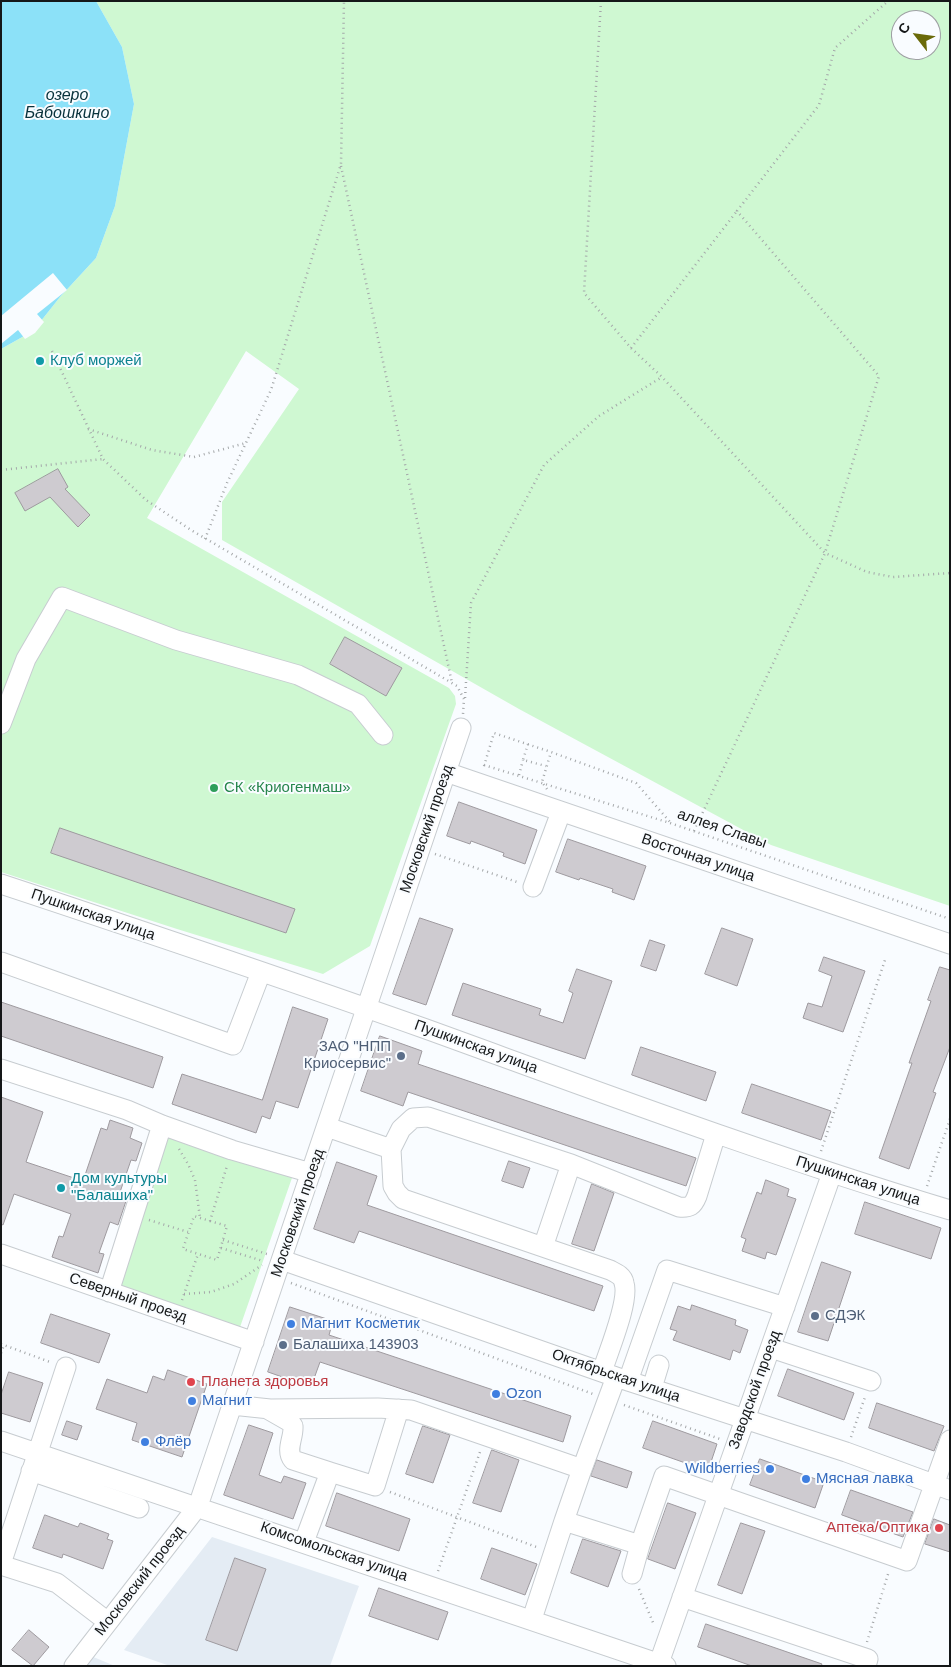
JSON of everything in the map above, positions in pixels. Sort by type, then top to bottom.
[{"type":"street","points":[[1,724],[26,659],[62,597],[176,640],[298,675],[358,704],[383,735]]},
{"type":"street","name":"Московский проезд","points":[[74,1666],[198,1506],[254,1342],[276,1257],[312,1173],[461,728]]},
{"type":"street","name":"Восточная улица","points":[[446,772],[950,944]]},
{"type":"street","points":[[533,887],[561,812]]},
{"type":"street","name":"Пушкинская улица","points":[[1,884],[261,972],[716,1134],[950,1210]]},
{"type":"street","points":[[1,962],[233,1046],[261,972]]},
{"type":"street","points":[[1,1069],[127,1110],[160,1130],[312,1173]]},
{"type":"street","points":[[615,1376],[626,1293],[624,1281],[619,1275],[610,1270],[403,1199],[396,1193],[393,1186],[391,1149],[401,1129],[413,1118],[428,1117],[571,1164],[679,1208],[687,1208],[693,1205],[697,1196],[716,1134]]},
{"type":"street","points":[[327,1127],[391,1149]]},
{"type":"street","points":[[109,1292],[160,1130]]},
{"type":"street","points":[[543,1247],[571,1164]]},
{"type":"street","name":"Заводской проезд","points":[[662,1664],[717,1495],[832,1173]]},
{"type":"street","name":"Северный проезд","points":[[1,1254],[254,1342]]},
{"type":"street","name":"Октябрьская улица","points":[[276,1257],[615,1376],[846,1452],[943,1487]]},
{"type":"street","points":[[532,1619],[615,1376],[666,1270],[785,1307]]},
{"type":"street","points":[[771,1348],[871,1381]]},
{"type":"street","points":[[652,1388],[659,1365]]},
{"type":"street","points":[[66,1367],[1,1565],[57,1584],[108,1622]]},
{"type":"street","points":[[232,1404],[267,1409],[378,1408],[411,1410],[582,1469]]},
{"type":"street","points":[[267,1409],[290,1422],[293,1426],[294,1432],[289,1451],[293,1460],[375,1486],[399,1409]]},
{"type":"street","points":[[632,1574],[664,1476],[907,1561],[943,1487],[950,1440]]},
{"type":"street","name":"Комсомольская улица","points":[[1,1441],[662,1664]]},
{"type":"street","points":[[31,1471],[139,1508]]},
{"type":"street","points":[[304,1542],[330,1472]]},
{"type":"street","points":[[564,1521],[640,1545]]},
{"type":"street","points":[[682,1598],[864,1662]]},
{"type":"path","points":[[344,1],[341,164],[452,683]]},
{"type":"path","points":[[601,1],[584,293],[631,348],[662,377],[825,553],[867,572],[893,577],[950,573]]},
{"type":"path","points":[[631,348],[819,105],[835,48],[888,1]]},
{"type":"path","points":[[205,539],[227,483],[271,390],[341,164]]},
{"type":"path","points":[[694,831],[825,553],[879,376],[737,211]]},
{"type":"path","points":[[52,351],[103,459],[146,500],[205,539],[457,686],[464,699]]},
{"type":"path","points":[[461,728],[471,603],[544,465],[599,416],[662,377]]},
{"type":"path","points":[[88,429],[152,450],[194,457],[246,443]]},
{"type":"path","points":[[1,470],[103,459]]},
{"type":"path","name":"аллея Славы","points":[[528,744],[494,733],[484,765],[670,823],[950,919]]},
{"type":"path","points":[[518,776],[528,744],[636,783],[670,823]]},
{"type":"path","points":[[548,789],[542,782],[551,752]]},
{"type":"path","points":[[524,760],[546,766]]},
{"type":"path","points":[[420,849],[533,887]]},
{"type":"path","points":[[820,1153],[885,960]]},
{"type":"path","points":[[922,1202],[950,1119]]},
{"type":"path","points":[[160,1130],[178,1148],[188,1164],[195,1180],[200,1218]]},
{"type":"path","points":[[210,1221],[232,1150]]},
{"type":"path","points":[[133,1214],[188,1232]]},
{"type":"path","points":[[194,1216],[200,1218],[227,1226],[217,1260],[183,1250],[194,1216]]},
{"type":"path","points":[[223,1240],[276,1257]]},
{"type":"path","points":[[184,1294],[211,1292],[234,1284],[267,1262],[221,1248]]},
{"type":"path","points":[[177,1315],[198,1254]]},
{"type":"path","points":[[289,1282],[724,1441]]},
{"type":"path","points":[[1,1354],[3,1344],[66,1367]]},
{"type":"path","points":[[846,1452],[871,1381]]},
{"type":"path","points":[[438,1570],[485,1436]]},
{"type":"path","points":[[375,1486],[554,1554]]},
{"type":"path","points":[[864,1662],[893,1556]]},
{"type":"path","points":[[632,1574],[653,1620],[654,1627]]},
{"type":"shaded area","points":[[212,1537],[359,1586],[330,1666],[170,1666],[124,1650]]},
{"type":"shaded area","points":[[91,1656],[115,1666],[84,1666]]},
{"type":"green space","points":[[96,1],[950,1],[950,906],[771,845],[519,709],[222,540],[222,502],[299,389],[246,351],[147,518],[449,688],[455,696],[456,704],[370,946],[323,974],[1,872],[1,349],[33,331],[60,297],[96,258],[115,206],[134,104],[122,47]]},
{"type":"green space","points":[[167,1136],[293,1175],[239,1330],[117,1288]]},
{"type":"water","name":"озеро Бабошкино","points":[[1,1],[96,1],[122,47],[134,104],[115,206],[96,258],[60,297],[33,331],[1,349]]},
{"type":"pier","points":[[53,273],[67,290],[37,314],[44,322],[35,333],[25,339],[18,330],[1,344],[1,316]]},
{"type":"building","points":[[58,469],[68,487],[65,489],[90,515],[78,527],[50,497],[25,511],[15,493]]},
{"type":"building","points":[[345,637],[402,668],[386,696],[330,664]]},
{"type":"building","points":[[459,802],[537,830],[525,864],[503,856],[504,853],[471,841],[470,844],[447,836]]},
{"type":"building","points":[[60,828],[295,909],[286,933],[51,853]]},
{"type":"building","points":[[568,839],[646,866],[634,900],[612,892],[613,889],[556,872]]},
{"type":"building","points":[[420,918],[453,929],[426,1005],[393,994]]},
{"type":"building","points":[[722,928],[753,939],[737,986],[705,974]]},
{"type":"building","points":[[650,940],[665,945],[656,971],[641,966]]},
{"type":"building","points":[[824,957],[865,971],[843,1032],[803,1018],[808,1003],[822,1007],[832,976],[819,971]]},
{"type":"building","points":[[940,967],[950,970],[950,1047],[933,1092],[936,1093],[909,1169],[879,1158],[912,1063],[909,1063],[931,1001],[928,1000]]},
{"type":"building","points":[[577,969],[612,981],[585,1059],[452,1015],[463,983],[541,1009],[539,1015],[563,1023],[573,993],[569,991]]},
{"type":"building","points":[[1,1002],[163,1057],[153,1088],[1,1036]]},
{"type":"building","points":[[293,1007],[328,1019],[298,1108],[276,1101],[270,1119],[262,1116],[256,1133],[172,1104],[182,1074],[262,1100]]},
{"type":"building","points":[[380,1036],[422,1051],[418,1064],[696,1158],[686,1186],[408,1092],[403,1106],[361,1091]]},
{"type":"building","points":[[641,1047],[716,1072],[706,1101],[632,1075]]},
{"type":"building","points":[[752,1084],[831,1111],[821,1140],[742,1113]]},
{"type":"building","name":"Дом культуры \"Балашиха\"","points":[[1,1097],[43,1112],[26,1162],[83,1181],[101,1128],[107,1130],[110,1120],[133,1128],[130,1138],[142,1143],[136,1161],[131,1160],[119,1195],[127,1198],[118,1225],[110,1222],[99,1253],[104,1254],[98,1273],[52,1257],[59,1236],[63,1237],[71,1214],[14,1194],[3,1225],[1,1224]]},
{"type":"building","points":[[509,1161],[530,1168],[523,1188],[502,1181]]},
{"type":"building","points":[[337,1162],[377,1176],[367,1205],[603,1286],[594,1311],[359,1231],[354,1243],[314,1229]]},
{"type":"building","points":[[766,1180],[789,1189],[787,1196],[796,1199],[776,1255],[767,1252],[765,1259],[742,1251],[746,1239],[741,1237],[757,1192],[761,1194]]},
{"type":"building","points":[[592,1184],[614,1193],[594,1251],[572,1244]]},
{"type":"building","points":[[865,1202],[941,1228],[931,1259],[855,1234]]},
{"type":"building","points":[[822,1262],[851,1272],[828,1341],[798,1332]]},
{"type":"building","points":[[692,1305],[736,1320],[735,1325],[748,1330],[740,1353],[733,1350],[730,1360],[673,1340],[677,1331],[670,1329],[678,1306],[690,1310]]},
{"type":"building","points":[[290,1307],[333,1321],[329,1335],[571,1416],[563,1442],[320,1362],[311,1387],[268,1372]]},
{"type":"building","points":[[51,1314],[110,1334],[99,1363],[41,1343]]},
{"type":"building","points":[[788,1369],[854,1393],[844,1420],[778,1396]]},
{"type":"building","points":[[168,1370],[207,1384],[182,1457],[132,1440],[137,1423],[96,1409],[107,1379],[147,1393],[153,1376],[164,1380]]},
{"type":"building","points":[[9,1372],[43,1383],[30,1422],[1,1413],[1,1395]]},
{"type":"building","points":[[877,1403],[944,1426],[934,1451],[869,1428]]},
{"type":"building","points":[[67,1421],[82,1426],[77,1440],[62,1435]]},
{"type":"building","points":[[653,1421],[717,1444],[708,1471],[643,1448]]},
{"type":"building","points":[[249,1425],[273,1433],[259,1475],[281,1483],[284,1476],[306,1483],[293,1519],[224,1495]]},
{"type":"building","points":[[423,1426],[450,1435],[433,1483],[406,1474]]},
{"type":"building","points":[[492,1450],[519,1460],[501,1512],[473,1503]]},
{"type":"building","points":[[760,1459],[824,1482],[815,1508],[750,1485]]},
{"type":"building","points":[[597,1460],[632,1472],[627,1488],[591,1476]]},
{"type":"building","points":[[851,1490],[913,1512],[903,1537],[842,1515]]},
{"type":"building","points":[[337,1493],[410,1519],[399,1551],[326,1526]]},
{"type":"building","points":[[668,1503],[696,1513],[675,1569],[648,1559]]},
{"type":"building","points":[[45,1515],[78,1527],[80,1523],[109,1534],[107,1539],[113,1541],[103,1569],[63,1554],[62,1558],[33,1548]]},
{"type":"building","points":[[934,1519],[950,1525],[950,1552],[925,1544]]},
{"type":"building","points":[[741,1523],[765,1531],[742,1594],[718,1585]]},
{"type":"building","points":[[583,1539],[621,1551],[608,1587],[571,1573]]},
{"type":"building","points":[[492,1548],[537,1564],[525,1595],[481,1579]]},
{"type":"building","points":[[235,1558],[266,1569],[237,1651],[206,1640]]},
{"type":"building","points":[[379,1588],[448,1612],[438,1640],[369,1616]]},
{"type":"building","points":[[706,1624],[822,1664],[821,1666],[752,1666],[698,1647]]},
{"type":"building","points":[[29,1630],[49,1647],[33,1666],[12,1650]]},
{"type":"place","name":"Клуб моржей","points":[[40,361]]},
{"type":"place","name":"СК «Криогенмаш»","points":[[214,788]]},
{"type":"place","name":"ЗАО \"НПП Криосервис\"","points":[[401,1056]]},
{"type":"place","name":"Дом культуры \"Балашиха\"","points":[[61,1188]]},
{"type":"place","name":"СДЭК","points":[[815,1316]]},
{"type":"place","name":"Магнит Косметик","points":[[291,1324]]},
{"type":"place","name":"Балашиха 143903","points":[[283,1345]]},
{"type":"place","name":"Планета здоровья","points":[[191,1382]]},
{"type":"place","name":"Ozon","points":[[496,1394]]},
{"type":"place","name":"Магнит","points":[[192,1401]]},
{"type":"place","name":"Флёр","points":[[145,1442]]},
{"type":"place","name":"Wildberries","points":[[770,1469]]},
{"type":"place","name":"Мясная лавка","points":[[806,1479]]},
{"type":"place","name":"Аптека/Оптика","points":[[939,1528]]}]
